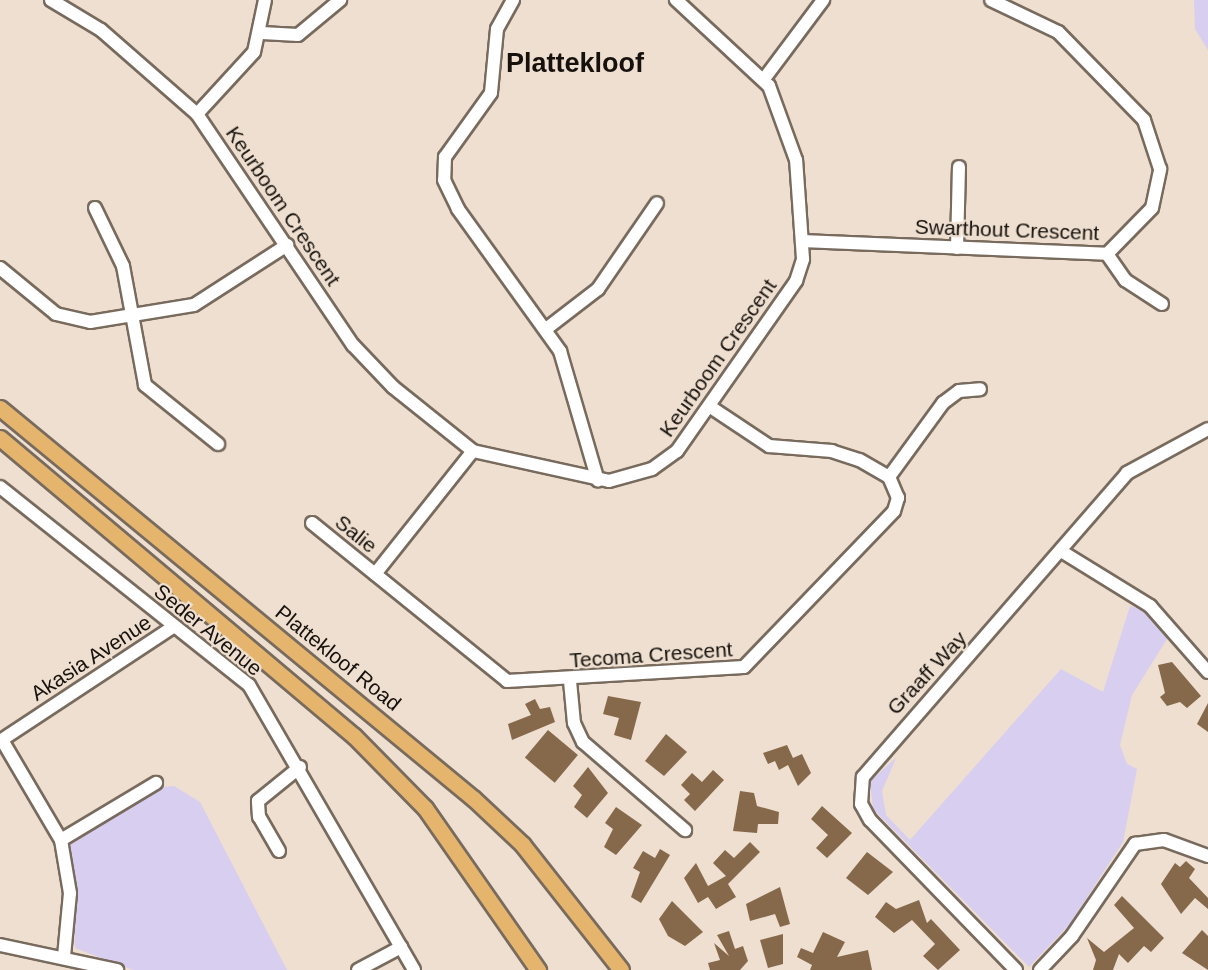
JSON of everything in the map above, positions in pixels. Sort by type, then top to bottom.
[{"type":"main road","name":"Plattekloof Road","points":[[0,408],[474,799],[522,844],[621,970]]},
{"type":"main road","points":[[0,438],[354,736],[424,808],[538,970]]},
{"type":"street","name":"Keurboom Crescent","points":[[51,0],[101,30],[197,114],[371,367],[473,451],[598,481],[624,478],[664,463],[709,406],[796,281],[802,241],[796,160],[764,79],[676,0]]},
{"type":"street","points":[[197,114],[251,57],[262,33],[264,0]]},
{"type":"street","points":[[262,33],[298,35],[340,0]]},
{"type":"street","points":[[513,0],[497,29],[492,93],[445,157],[444,180],[458,209],[546,329],[566,365],[598,481]]},
{"type":"street","points":[[764,79],[823,0]]},
{"type":"street","name":"Swarthout Crescent","points":[[802,241],[1107,254],[1124,242],[1158,197],[1160,169],[1152,133],[1113,82],[1058,32],[991,0]]},
{"type":"street","points":[[957,248],[959,167]]},
{"type":"street","points":[[546,329],[598,289],[657,203]]},
{"type":"street","points":[[95,208],[119,252],[146,385],[218,444]]},
{"type":"street","points":[[0,268],[67,320],[131,315],[194,304],[287,245]]},
{"type":"street","points":[[1107,254],[1125,280],[1162,304]]},
{"type":"street","points":[[709,406],[769,446],[845,454],[889,477],[943,403],[959,392],[980,389]]},
{"type":"street","name":"Graaff Way","points":[[1016,970],[870,820],[860,786],[870,763],[1061,551],[1127,473],[1208,429]]},
{"type":"street","points":[[375,574],[473,451]]},
{"type":"street","name":"Tecoma Crescent","points":[[375,574],[494,675],[519,683],[730,671],[749,664],[894,511],[898,498],[889,477]]},
{"type":"street","name":"Seder Avenue","points":[[0,487],[173,627],[249,685],[300,767],[414,970]]},
{"type":"street","name":"Salie","points":[[312,523],[375,574]]},
{"type":"street","points":[[1061,551],[1150,606],[1208,672]]},
{"type":"street","name":"Akasia Avenue","points":[[1,740],[173,627]]},
{"type":"street","points":[[570,681],[574,723],[583,742],[685,830]]},
{"type":"street","points":[[1,740],[61,840],[70,894],[64,956]]},
{"type":"street","points":[[279,851],[260,817],[258,801],[300,767]]},
{"type":"street","points":[[61,840],[156,783]]},
{"type":"street","points":[[1040,970],[1135,844],[1164,840],[1208,856]]},
{"type":"street","points":[[0,945],[64,956],[117,970]]},
{"type":"street","points":[[358,970],[401,947]]},
{"type":"shaded area","points":[[1194,0],[1208,0],[1208,50],[1195,29]]},
{"type":"shaded area","points":[[1130,606],[1146,611],[1169,636],[1132,695],[1120,745],[1127,764],[1137,769],[1123,842],[1069,925],[1029,967],[873,809],[870,781],[896,758],[882,791],[886,815],[910,840],[1061,669],[1103,692]]},
{"type":"shaded area","points":[[174,786],[200,802],[287,970],[133,970],[75,948],[70,845],[162,787]]},
{"type":"building","points":[[1172,662],[1201,696],[1187,708],[1180,702],[1167,706],[1160,697],[1165,693],[1158,665]]},
{"type":"building","points":[[608,696],[641,702],[631,740],[614,735],[619,718],[603,714]]},
{"type":"building","points":[[535,699],[540,709],[550,707],[555,722],[512,740],[508,724],[531,715],[525,704]]},
{"type":"building","points":[[1208,703],[1208,732],[1197,724]]},
{"type":"building","points":[[548,730],[578,755],[555,783],[525,758]]},
{"type":"building","points":[[666,734],[687,752],[664,776],[645,761]]},
{"type":"building","points":[[787,745],[793,758],[802,754],[811,773],[798,786],[788,765],[779,770],[775,761],[768,764],[763,753]]},
{"type":"building","points":[[588,767],[608,793],[587,818],[574,807],[582,795],[573,786]]},
{"type":"building","points":[[713,770],[724,780],[695,811],[684,800],[690,794],[681,785],[692,773],[702,782]]},
{"type":"building","points":[[740,791],[754,793],[757,806],[779,812],[778,824],[758,824],[757,833],[733,831]]},
{"type":"building","points":[[822,806],[852,833],[827,858],[816,848],[828,835],[811,819]]},
{"type":"building","points":[[616,807],[642,825],[616,855],[604,847],[613,829],[605,823]]},
{"type":"building","points":[[750,842],[760,852],[728,884],[736,897],[716,909],[708,897],[698,903],[684,878],[696,863],[708,886],[726,876],[713,863],[725,850],[734,858]]},
{"type":"building","points":[[660,849],[670,855],[641,903],[631,897],[640,872],[633,868],[643,851],[655,858]]},
{"type":"building","points":[[867,852],[893,872],[868,895],[846,878]]},
{"type":"building","points":[[1186,861],[1195,869],[1189,878],[1208,898],[1208,909],[1195,898],[1181,914],[1161,884],[1175,863],[1180,867]]},
{"type":"building","points":[[780,887],[790,924],[780,927],[775,914],[750,921],[746,904]]},
{"type":"building","points":[[1122,896],[1164,938],[1151,952],[1144,946],[1128,963],[1119,954],[1113,970],[1093,970],[1096,960],[1087,938],[1104,952],[1134,928],[1114,905]]},
{"type":"building","points":[[919,900],[927,923],[931,919],[960,950],[938,970],[923,956],[935,944],[912,920],[894,933],[875,917],[886,902],[896,909]]},
{"type":"building","points":[[672,901],[703,932],[685,946],[668,936],[659,919]]},
{"type":"building","points":[[1202,930],[1208,936],[1208,970],[1182,953]]},
{"type":"building","points":[[729,931],[735,949],[743,946],[748,961],[740,970],[710,970],[708,963],[720,960],[714,943],[729,956],[717,935]]},
{"type":"building","points":[[823,932],[845,942],[837,957],[868,950],[872,970],[810,970],[812,965],[797,957],[801,948],[813,953]]},
{"type":"building","points":[[783,934],[783,964],[768,968],[760,940]]},
{"type":"district","name":"Plattekloof","points":[[575,64]]}]
